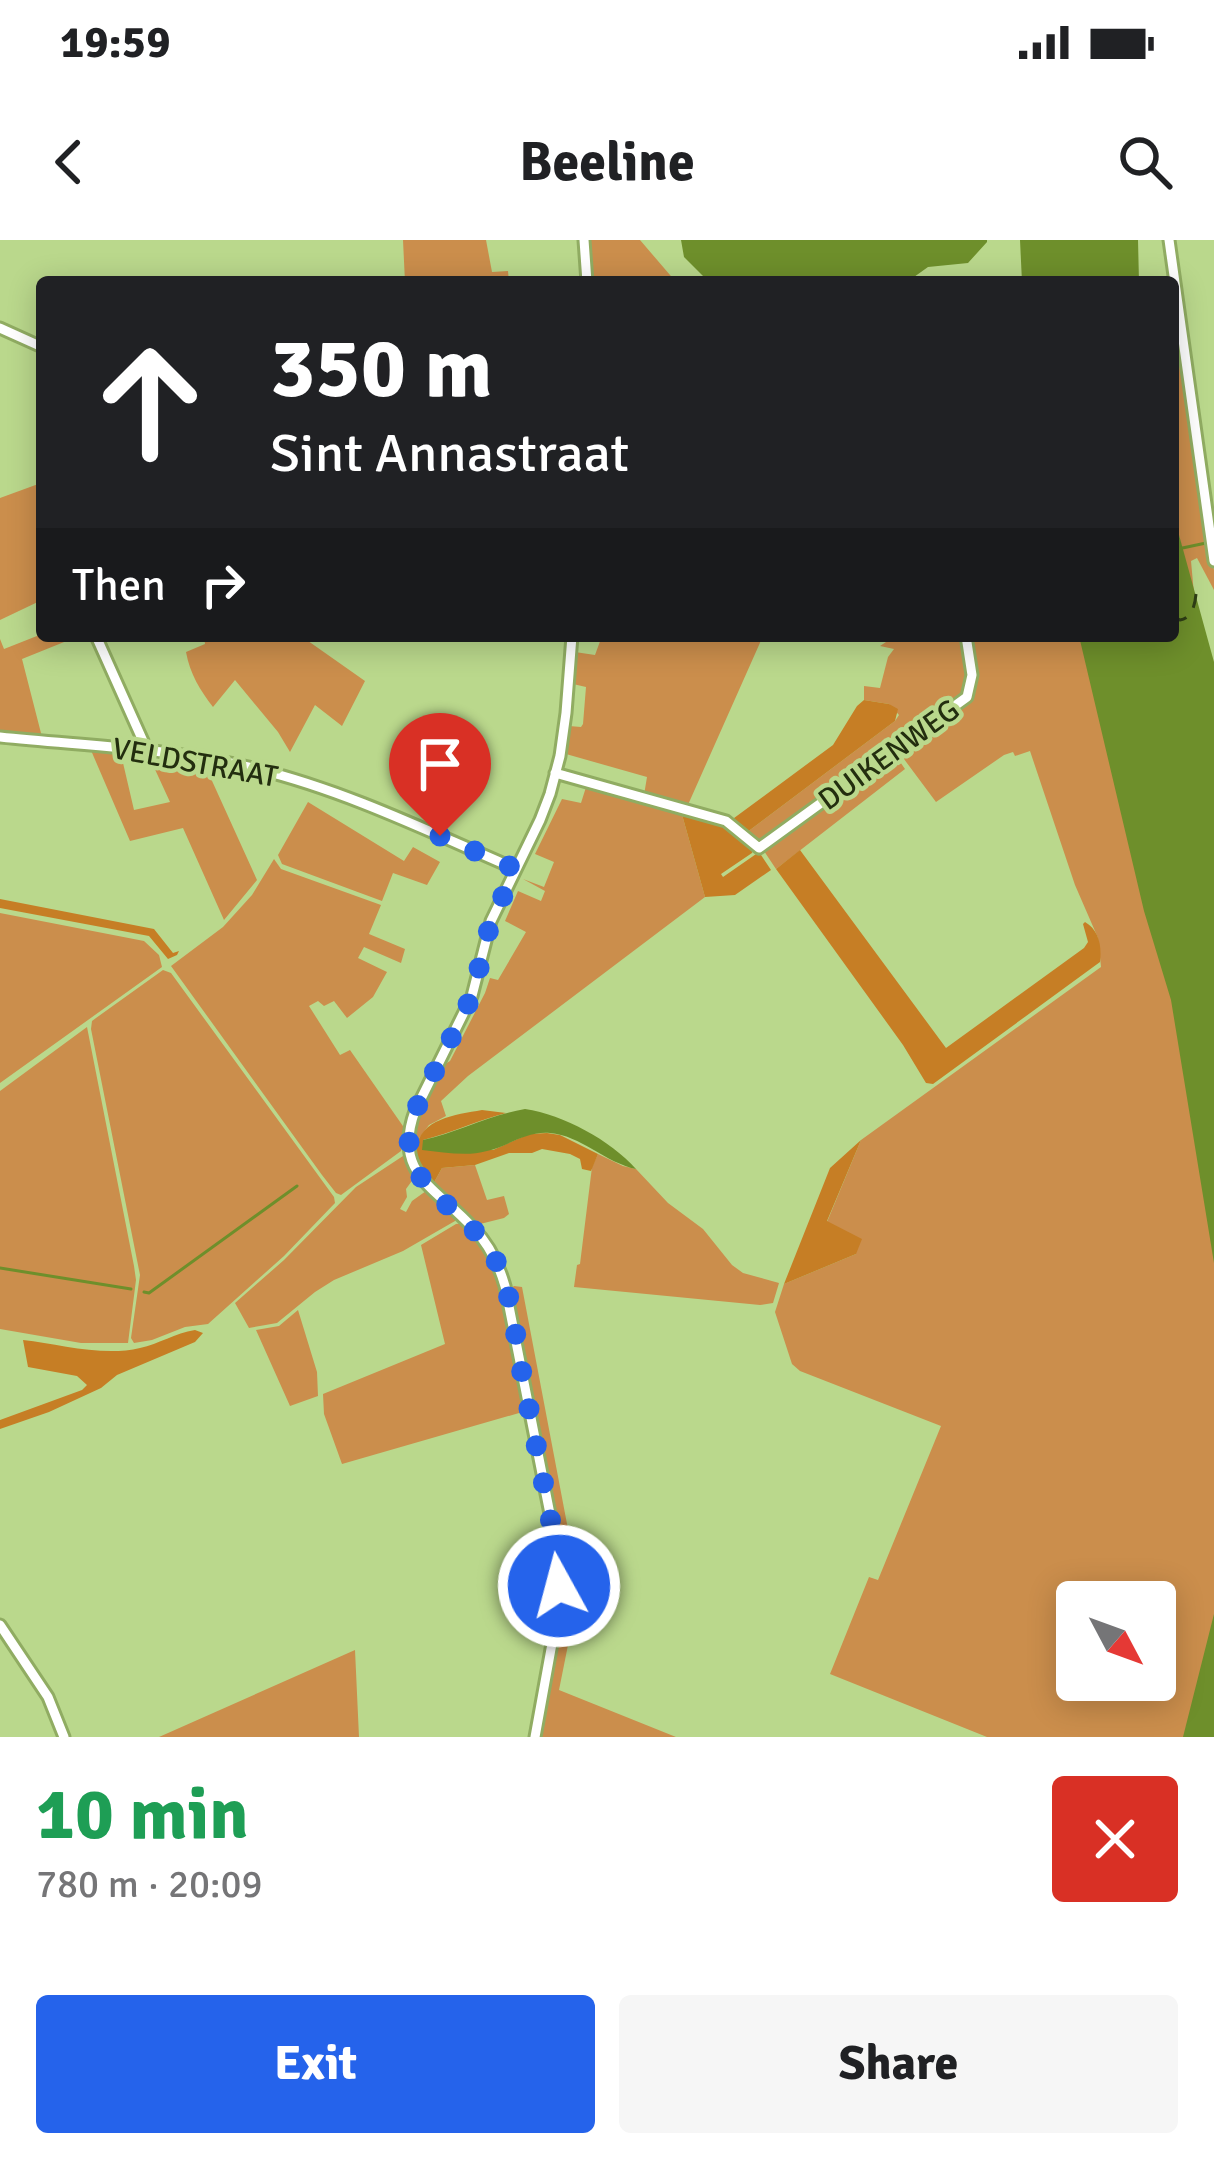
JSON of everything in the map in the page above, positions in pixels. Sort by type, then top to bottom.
[{"type":"street","points":[[584,240],[587,276]]},
{"type":"street","points":[[1169,240],[1174,276]]},
{"type":"street","points":[[1179,312],[1214,561]]},
{"type":"street","points":[[0,328],[36,343]]},
{"type":"street","points":[[99,642],[147,749]]},
{"type":"street","points":[[535,1737],[557,1616],[559,1575],[505,1286],[488,1246],[419,1177],[408,1151],[409,1128],[472,996],[491,921],[540,820],[566,713],[572,642]]},
{"type":"street","name":"DUIKENWEG","points":[[555,773],[726,821],[759,848],[968,697],[972,675],[967,642]]},
{"type":"street","name":"VELDSTRAAT","points":[[0,737],[147,749],[259,770],[362,804],[516,869]]},
{"type":"street","points":[[0,1625],[48,1697],[64,1737]]},
{"type":"shaded area","points":[[403,240],[486,240],[492,272],[508,271],[508,276],[405,276]]},
{"type":"shaded area","points":[[588,240],[640,240],[671,276],[590,276]]},
{"type":"shaded area","points":[[681,240],[987,240],[968,263],[928,267],[915,276],[703,276],[684,257]]},
{"type":"shaded area","points":[[1020,240],[1138,240],[1139,276],[1022,276]]},
{"type":"shaded area","points":[[1179,359],[1214,570],[1214,590],[1197,558],[1191,561],[1194,594],[1179,536]]},
{"type":"shaded area","points":[[36,485],[36,603],[0,620],[0,498]]},
{"type":"shaded area","points":[[1179,535],[1214,662],[1214,1263],[1171,1000],[1144,911],[1080,642],[1179,642]]},
{"type":"shaded area","points":[[36,636],[36,642],[64,642],[22,659],[42,737],[0,734],[0,639],[4,649]]},
{"type":"shaded area","points":[[310,642],[365,681],[342,726],[315,705],[290,752],[235,680],[213,707],[208,701],[186,652],[205,644]]},
{"type":"shaded area","points":[[600,642],[760,642],[687,807],[644,795],[647,777],[566,754],[569,726],[583,724],[586,687],[573,684],[575,652],[595,655]]},
{"type":"shaded area","points":[[886,642],[964,642],[965,695],[756,843],[746,833],[899,715],[889,704],[864,700],[864,686],[880,688],[894,649],[880,646]]},
{"type":"shaded area","points":[[969,642],[1148,642],[1214,786],[1214,1737],[987,1737],[830,1674],[869,1577],[878,1580],[941,1426],[792,1364],[775,1312],[784,1284],[856,1254],[827,1222],[861,1140],[1101,967],[1098,938],[1030,751],[1004,755],[936,802],[898,751],[969,701],[975,679]]},
{"type":"shaded area","points":[[864,700],[898,709],[895,721],[746,833],[730,821],[833,745]]},
{"type":"shaded area","points":[[90,748],[120,750],[134,810],[170,802],[147,752],[203,761],[257,880],[224,920],[183,828],[130,841]]},
{"type":"shaded area","points":[[894,753],[905,769],[776,869],[766,847]]},
{"type":"shaded area","points":[[587,784],[681,811],[705,897],[468,1076],[441,1101],[446,1116],[412,1141],[430,1084],[450,1061],[490,978],[498,980],[526,932],[505,921],[518,891],[541,901],[545,891],[523,879],[544,887],[554,862],[535,854],[562,799],[581,803]]},
{"type":"shaded area","points":[[308,802],[404,861],[413,847],[440,862],[427,885],[393,873],[382,901],[282,864],[278,855]]},
{"type":"shaded area","points":[[681,811],[734,830],[754,848],[723,877],[759,852],[771,870],[735,895],[705,897]]},
{"type":"shaded area","points":[[800,850],[946,1048],[1084,948],[1088,942],[1085,922],[1098,939],[1100,962],[933,1084],[926,1083],[776,869]]},
{"type":"shaded area","points":[[274,859],[281,869],[381,905],[369,934],[405,949],[401,963],[364,947],[358,958],[387,972],[373,997],[347,1018],[334,1001],[309,1006],[340,1055],[350,1050],[405,1129],[401,1151],[341,1195],[171,966],[223,927],[252,895]]},
{"type":"shaded area","points":[[0,899],[154,929],[173,953],[179,951],[168,959],[149,936],[0,908]]},
{"type":"shaded area","points":[[0,913],[144,941],[159,955],[162,967],[0,1083]]},
{"type":"shaded area","points":[[163,970],[171,973],[335,1203],[208,1324],[134,1343],[140,1275],[91,1029],[92,1021]]},
{"type":"shaded area","points":[[87,1027],[136,1280],[128,1343],[81,1343],[0,1329],[0,1091]]},
{"type":"shaded area","points":[[525,1109],[585,1130],[636,1169],[550,1133],[533,1134],[479,1153],[422,1150],[423,1140]]},
{"type":"shaded area","points":[[482,1110],[506,1113],[423,1140],[493,1150],[529,1134],[560,1135],[598,1154],[591,1171],[582,1169],[580,1159],[570,1154],[542,1149],[442,1168],[432,1186],[413,1151],[424,1131],[440,1120]]},
{"type":"shaded area","points":[[861,1140],[827,1221],[862,1239],[856,1254],[784,1284],[830,1168]]},
{"type":"shaded area","points":[[598,1154],[636,1169],[668,1203],[703,1229],[743,1273],[779,1283],[773,1303],[574,1287]]},
{"type":"shaded area","points":[[403,1156],[414,1178],[400,1209],[406,1212],[426,1191],[455,1215],[455,1221],[403,1251],[334,1280],[277,1323],[249,1328],[235,1303],[356,1187]]},
{"type":"shaded area","points":[[475,1165],[487,1200],[504,1196],[509,1214],[504,1218],[476,1225],[432,1186],[442,1168]]},
{"type":"shaded area","points":[[464,1223],[489,1253],[499,1276],[526,1411],[342,1464],[324,1414],[323,1394],[445,1344],[421,1245]]},
{"type":"shaded area","points":[[522,1287],[575,1566],[576,1605],[559,1690],[676,1737],[539,1737],[564,1603],[564,1575],[510,1289]]},
{"type":"shaded area","points":[[298,1310],[317,1372],[318,1396],[290,1406],[256,1330],[279,1326]]},
{"type":"shaded area","points":[[195,1330],[203,1333],[195,1342],[117,1375],[101,1388],[49,1412],[0,1429],[0,1420],[87,1385],[77,1376],[28,1367],[23,1340],[126,1350]]},
{"type":"shaded area","points":[[1214,1614],[1214,1737],[1183,1737]]},
{"type":"shaded area","points":[[355,1650],[359,1737],[159,1737]]},
{"type":"waterway","points":[[1179,549],[1206,543]]},
{"type":"waterway","points":[[144,1292],[149,1293],[297,1186]]},
{"type":"waterway","points":[[0,1268],[131,1289]]},
{"type":"ferry route","points":[[1179,619],[1194,607],[1196,594]]},
{"type":"route","points":[[440,836],[516,869],[491,921],[472,996],[415,1111],[408,1151],[419,1177],[478,1232],[501,1274],[556,1550],[559,1586]]}]
